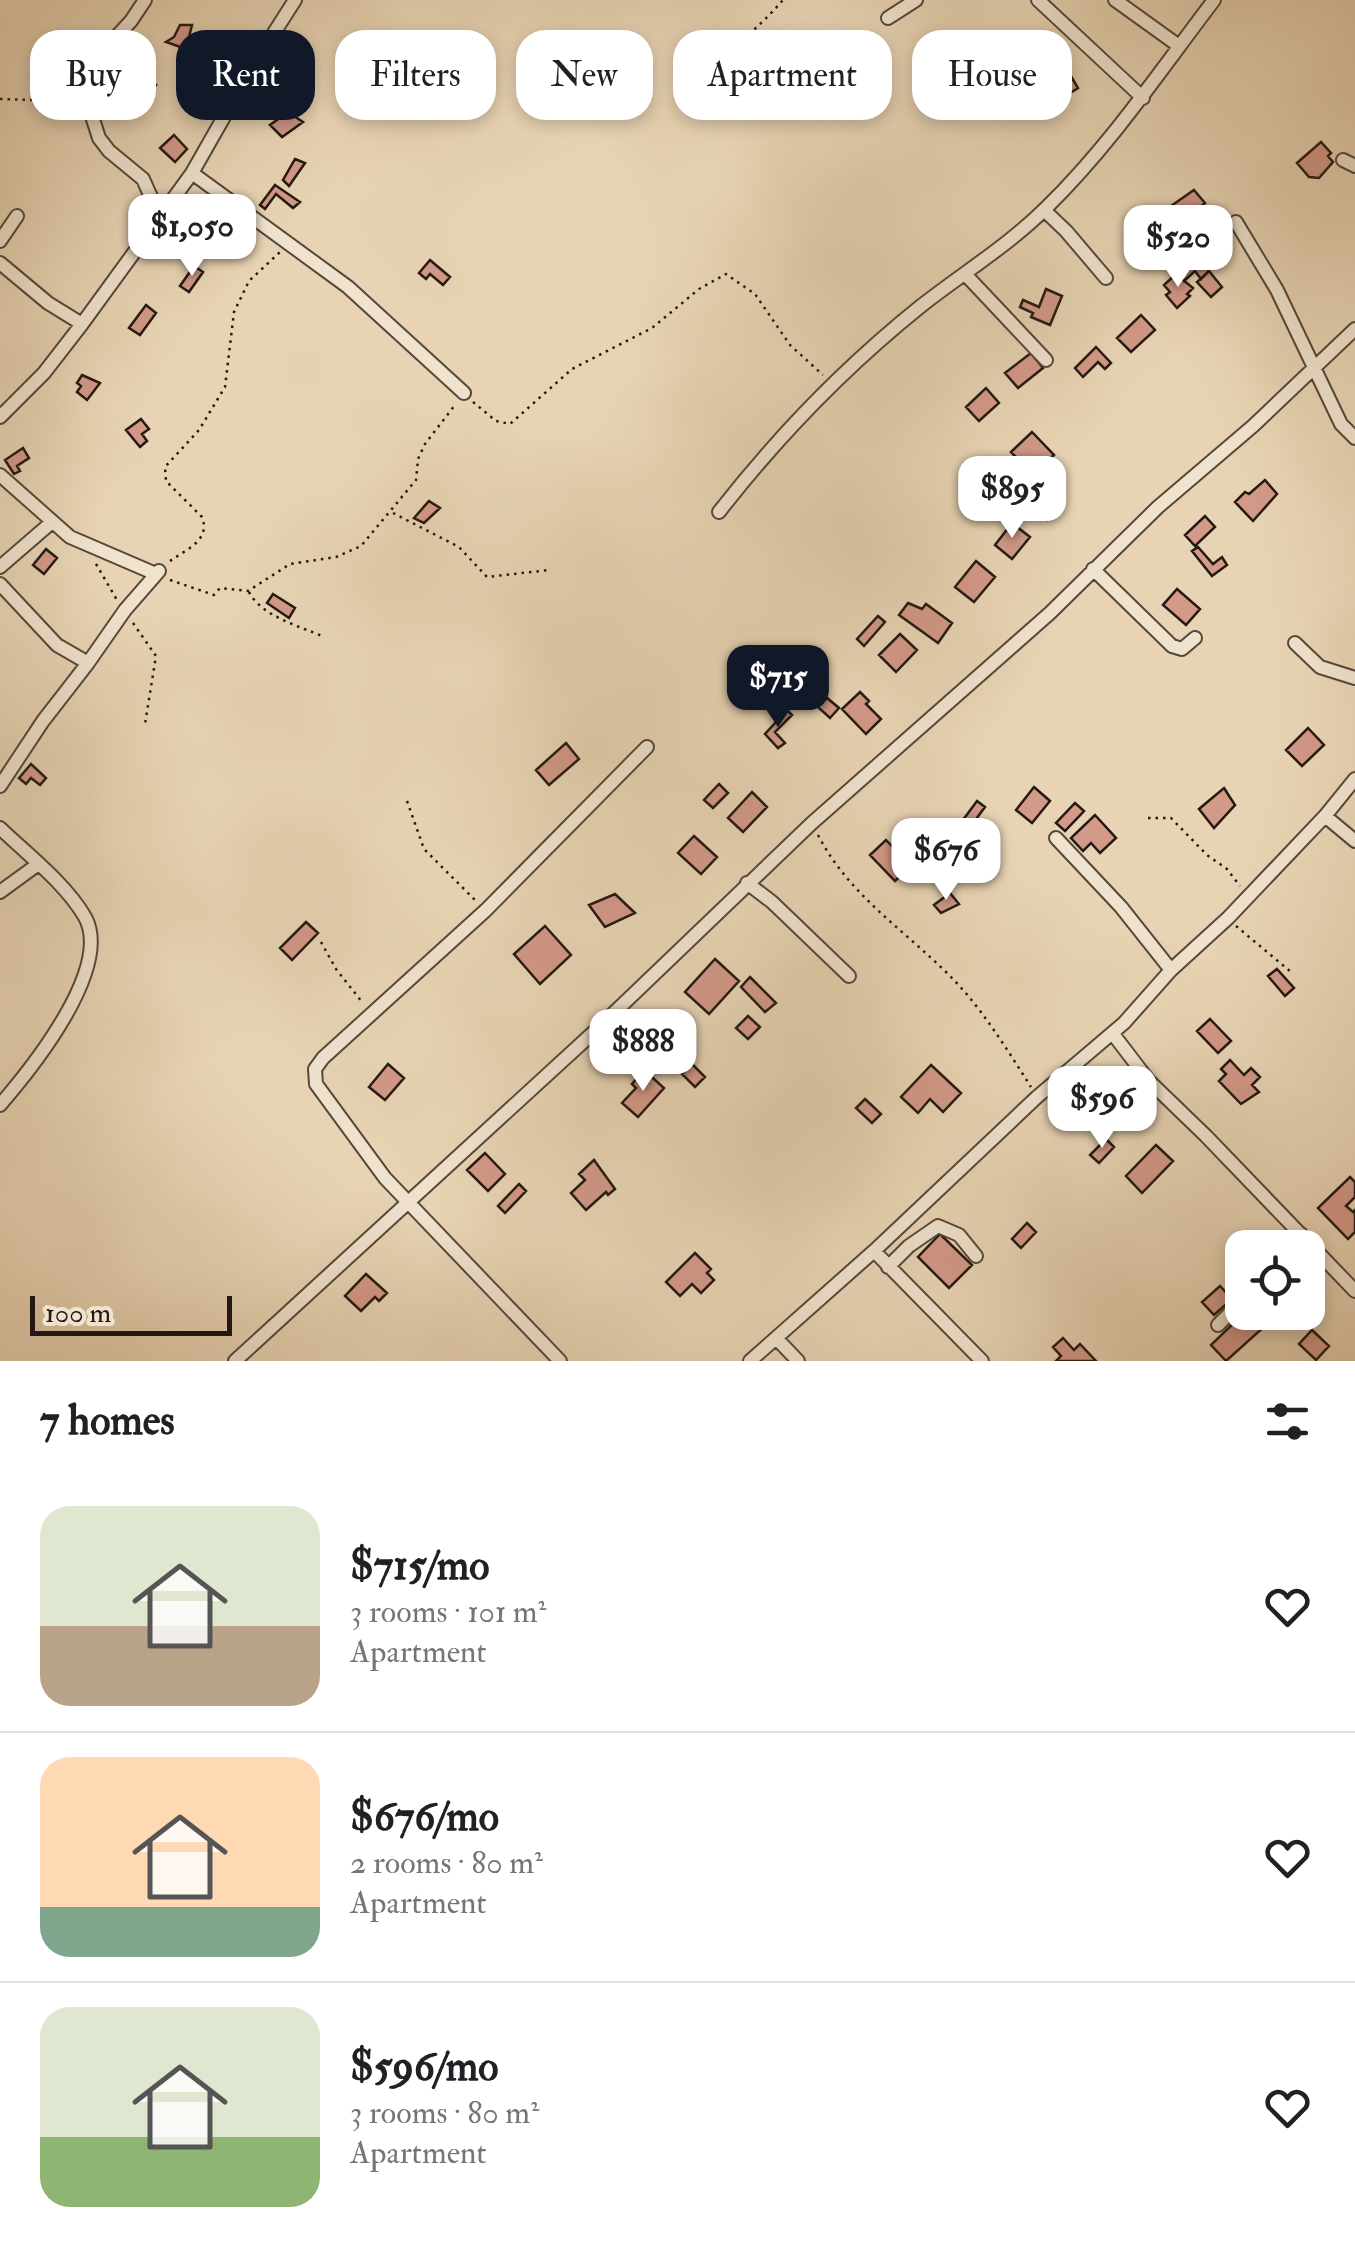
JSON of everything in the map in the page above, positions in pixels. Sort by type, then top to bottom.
[{"type":"street","points":[[123,30],[145,0]]},
{"type":"street","points":[[0,417],[44,373],[192,173],[295,0]]},
{"type":"street","points":[[888,18],[916,0]]},
{"type":"street","points":[[1038,0],[1143,98]]},
{"type":"street","points":[[1115,0],[1179,46]]},
{"type":"street","points":[[719,512],[770,447],[832,384],[923,304],[1044,210],[1094,158],[1143,98],[1214,0]]},
{"type":"street","points":[[94,120],[99,138],[144,180],[159,215]]},
{"type":"street","points":[[192,173],[348,287],[464,393]]},
{"type":"street","points":[[1044,210],[1106,278]]},
{"type":"street","points":[[0,242],[17,216]]},
{"type":"street","points":[[1236,222],[1277,290],[1340,424],[1355,438]]},
{"type":"street","points":[[0,263],[48,303],[82,324]]},
{"type":"street","points":[[966,274],[1046,360]]},
{"type":"street","points":[[235,1361],[596,1032],[812,823],[1050,613],[1355,329]]},
{"type":"street","points":[[0,475],[52,522],[86,545],[156,574],[124,610],[0,786]]},
{"type":"street","points":[[0,567],[52,522]]},
{"type":"street","points":[[1093,569],[1172,646],[1182,649],[1195,638]]},
{"type":"street","points":[[0,584],[57,646],[88,664]]},
{"type":"street","points":[[1295,643],[1320,668],[1355,678]]},
{"type":"street","points":[[560,1361],[385,1178],[316,1084],[315,1070],[323,1058],[486,910],[647,747]]},
{"type":"street","points":[[750,1361],[874,1252],[1037,1096],[1112,1034],[1170,970],[1228,918],[1355,779]]},
{"type":"street","points":[[1325,816],[1355,841]]},
{"type":"street","points":[[0,828],[82,912],[91,935],[91,948],[79,985],[64,1018],[0,1105]]},
{"type":"street","points":[[1056,838],[1121,907],[1170,970]]},
{"type":"street","points":[[0,892],[37,864]]},
{"type":"street","points":[[747,883],[849,976]]},
{"type":"street","points":[[1112,1034],[1149,1081],[1296,1230]]},
{"type":"street","points":[[888,1267],[909,1246],[942,1226],[960,1235],[976,1256]]},
{"type":"street","points":[[874,1252],[982,1361]]},
{"type":"street","points":[[1325,1259],[1355,1290]]},
{"type":"street","points":[[1218,1325],[1225,1318]]},
{"type":"street","points":[[776,1338],[798,1361]]},
{"type":"path","points":[[752,30],[783,0]]},
{"type":"path","points":[[0,99],[30,98]]},
{"type":"path","points":[[156,574],[200,540],[205,528],[202,516],[166,481],[165,466],[199,430],[225,386],[231,325],[242,291],[254,274],[276,258],[286,242]]},
{"type":"path","points":[[156,574],[214,595],[220,588],[248,591],[290,564],[336,557],[355,549],[392,512],[416,480],[418,459],[425,444],[464,393],[496,421],[510,424],[572,369],[652,328],[698,289],[726,274],[755,294],[790,345],[832,384]]},
{"type":"path","points":[[392,512],[459,547],[486,577],[549,570]]},
{"type":"path","points":[[86,545],[156,656],[144,724]]},
{"type":"path","points":[[248,591],[251,599],[273,614],[322,636]]},
{"type":"path","points":[[407,801],[419,839],[432,860],[486,910]]},
{"type":"path","points":[[1148,818],[1171,818],[1248,895]]},
{"type":"path","points":[[812,823],[838,868],[870,906],[963,990],[995,1030],[1037,1096]]},
{"type":"path","points":[[1228,918],[1290,972]]},
{"type":"path","points":[[321,942],[336,969],[372,1015]]},
{"type":"building","points":[[180,25],[192,25],[191,30],[178,30]]},
{"type":"building","points":[[277,120],[303,122],[282,137],[270,125]]},
{"type":"building","points":[[174,135],[187,149],[175,162],[160,148]]},
{"type":"building","points":[[1321,142],[1333,162],[1319,178],[1309,177],[1297,163]]},
{"type":"building","points":[[295,159],[305,163],[289,186],[283,180]]},
{"type":"building","points":[[275,185],[300,202],[293,208],[276,194],[265,209],[260,205]]},
{"type":"building","points":[[1194,190],[1205,203],[1198,209],[1196,219],[1172,230],[1165,214]]},
{"type":"building","points":[[201,233],[210,240],[193,263],[181,250],[187,242],[192,246]]},
{"type":"building","points":[[1195,255],[1209,271],[1201,279],[1195,271],[1184,281],[1179,275]]},
{"type":"building","points":[[430,260],[450,277],[443,285],[430,274],[426,279],[419,273]]},
{"type":"building","points":[[194,266],[203,272],[189,292],[180,286]]},
{"type":"building","points":[[1209,271],[1222,287],[1211,297],[1197,282]]},
{"type":"building","points":[[1176,274],[1193,288],[1177,308],[1166,295],[1170,292],[1164,285]]},
{"type":"building","points":[[1046,289],[1062,296],[1050,325],[1020,307],[1023,300],[1039,307]]},
{"type":"building","points":[[146,305],[156,313],[140,335],[129,328]]},
{"type":"building","points":[[1141,315],[1155,330],[1131,352],[1117,338]]},
{"type":"building","points":[[1096,347],[1111,363],[1105,369],[1098,362],[1083,377],[1075,368]]},
{"type":"building","points":[[1031,353],[1043,368],[1018,388],[1005,373]]},
{"type":"building","points":[[82,375],[100,383],[87,400],[77,392]]},
{"type":"building","points":[[986,388],[999,403],[979,421],[966,407]]},
{"type":"building","points":[[141,419],[149,429],[142,434],[147,441],[140,447],[126,430]]},
{"type":"building","points":[[1032,432],[1054,455],[1044,464],[1039,459],[1028,470],[1011,452]]},
{"type":"building","points":[[23,448],[29,458],[17,466],[20,471],[14,474],[5,460]]},
{"type":"building","points":[[1265,480],[1277,494],[1253,521],[1235,502]]},
{"type":"building","points":[[1030,484],[1053,514],[1047,520],[1022,491]]},
{"type":"building","points":[[429,501],[440,508],[424,523],[414,518]]},
{"type":"building","points":[[1205,516],[1215,527],[1195,546],[1185,535]]},
{"type":"building","points":[[1012,523],[1030,537],[1012,559],[995,545]]},
{"type":"building","points":[[1198,547],[1213,564],[1222,557],[1227,565],[1212,576],[1192,551]]},
{"type":"building","points":[[46,549],[57,558],[44,574],[33,565]]},
{"type":"building","points":[[976,561],[995,577],[974,602],[955,587]]},
{"type":"building","points":[[1177,589],[1200,609],[1186,625],[1163,605]]},
{"type":"building","points":[[273,594],[295,608],[289,618],[267,603]]},
{"type":"building","points":[[908,603],[922,609],[926,604],[952,623],[938,643],[899,615]]},
{"type":"building","points":[[878,616],[885,622],[864,646],[857,639]]},
{"type":"building","points":[[900,634],[917,650],[896,672],[879,655]]},
{"type":"building","points":[[816,691],[821,695],[816,699],[821,703],[827,698],[839,708],[830,718],[809,699]]},
{"type":"building","points":[[860,692],[881,719],[866,734],[842,709]]},
{"type":"building","points":[[787,710],[792,715],[775,732],[785,743],[778,748],[765,734]]},
{"type":"building","points":[[1308,728],[1324,745],[1302,766],[1286,750]]},
{"type":"building","points":[[566,743],[579,759],[549,785],[536,770]]},
{"type":"building","points":[[31,764],[46,778],[40,785],[31,778],[26,784],[19,778]]},
{"type":"building","points":[[719,784],[728,793],[713,808],[704,800]]},
{"type":"building","points":[[1034,787],[1050,801],[1032,823],[1016,810]]},
{"type":"building","points":[[1224,788],[1235,805],[1214,828],[1199,809]]},
{"type":"building","points":[[752,792],[767,807],[743,832],[728,818]]},
{"type":"building","points":[[977,801],[985,807],[965,834],[957,828]]},
{"type":"building","points":[[1075,803],[1084,811],[1065,831],[1056,823]]},
{"type":"building","points":[[1095,815],[1116,838],[1100,853],[1091,843],[1083,851],[1071,838]]},
{"type":"building","points":[[694,836],[717,857],[701,874],[678,853]]},
{"type":"building","points":[[886,840],[911,866],[895,881],[870,855]]},
{"type":"building","points":[[950,893],[959,904],[941,913],[934,905]]},
{"type":"building","points":[[615,894],[635,913],[605,927],[589,905]]},
{"type":"building","points":[[306,922],[318,933],[292,960],[280,948]]},
{"type":"building","points":[[545,926],[571,955],[540,984],[514,954]]},
{"type":"building","points":[[715,959],[739,981],[709,1014],[685,992]]},
{"type":"building","points":[[1277,969],[1294,988],[1285,996],[1268,976]]},
{"type":"building","points":[[750,977],[776,1003],[765,1012],[741,987]]},
{"type":"building","points":[[748,1016],[760,1027],[748,1039],[736,1028]]},
{"type":"building","points":[[1210,1019],[1231,1041],[1218,1053],[1197,1031]]},
{"type":"building","points":[[1230,1060],[1244,1075],[1251,1068],[1260,1077],[1252,1085],[1259,1092],[1241,1104],[1219,1081],[1226,1074],[1221,1069]]},
{"type":"building","points":[[388,1064],[404,1078],[385,1100],[369,1087]]},
{"type":"building","points":[[692,1064],[705,1077],[695,1087],[682,1074]]},
{"type":"building","points":[[931,1065],[961,1093],[943,1112],[930,1099],[918,1113],[901,1097]]},
{"type":"building","points":[[644,1070],[664,1088],[638,1117],[622,1103],[636,1088],[632,1084]]},
{"type":"building","points":[[865,1099],[881,1114],[872,1123],[856,1108]]},
{"type":"building","points":[[1106,1139],[1114,1147],[1099,1163],[1090,1155]]},
{"type":"building","points":[[1156,1145],[1173,1161],[1142,1193],[1126,1176]]},
{"type":"building","points":[[485,1153],[505,1174],[488,1191],[467,1170]]},
{"type":"building","points":[[594,1160],[615,1189],[586,1210],[571,1193],[585,1180],[579,1174]]},
{"type":"building","points":[[1350,1177],[1355,1182],[1355,1197],[1346,1206],[1355,1210],[1355,1232],[1348,1239],[1318,1208]]},
{"type":"building","points":[[519,1184],[526,1191],[505,1213],[498,1206]]},
{"type":"building","points":[[1027,1223],[1036,1232],[1021,1248],[1012,1239]]},
{"type":"building","points":[[940,1234],[972,1265],[949,1288],[918,1257]]},
{"type":"building","points":[[695,1253],[711,1269],[707,1273],[714,1280],[701,1293],[692,1284],[680,1296],[666,1282]]},
{"type":"building","points":[[366,1274],[387,1293],[379,1301],[375,1297],[361,1311],[345,1296]]},
{"type":"building","points":[[1220,1286],[1225,1291],[1225,1305],[1214,1315],[1202,1302]]},
{"type":"building","points":[[1226,1330],[1261,1330],[1226,1361],[1211,1345]]},
{"type":"building","points":[[1312,1330],[1329,1346],[1316,1360],[1299,1344]]},
{"type":"building","points":[[1063,1338],[1074,1350],[1080,1344],[1096,1361],[1056,1361],[1061,1356],[1053,1347]]}]
